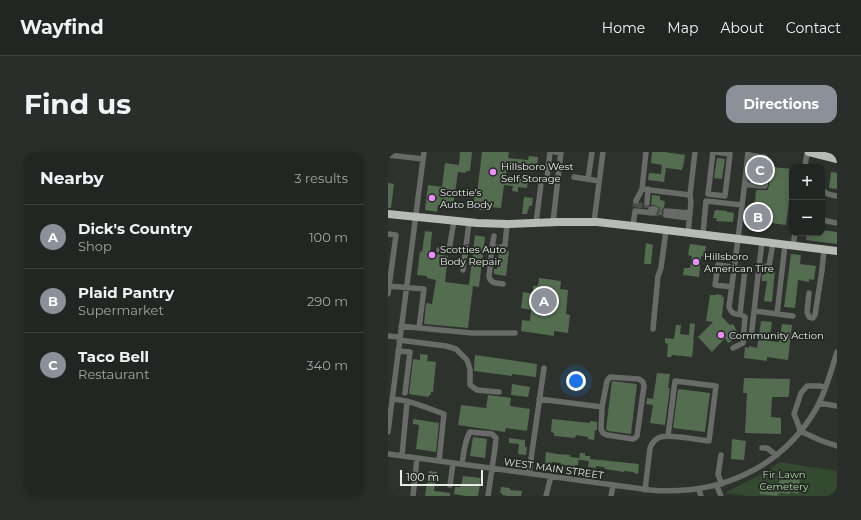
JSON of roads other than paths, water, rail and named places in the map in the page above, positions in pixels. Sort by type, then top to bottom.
[{"type":"highway","points":[[808,152],[837,159]]},
{"type":"highway","points":[[388,214],[469,223],[507,224],[594,222],[837,251]]},
{"type":"street","points":[[388,432],[424,152]]},
{"type":"street","points":[[550,152],[547,178],[558,180]]},
{"type":"street","points":[[553,222],[561,152],[554,152]]},
{"type":"street","points":[[588,179],[592,152]]},
{"type":"street","points":[[594,222],[603,152]]},
{"type":"street","points":[[644,208],[642,189],[646,152]]},
{"type":"street","points":[[688,233],[691,202],[690,194],[696,152]]},
{"type":"street","points":[[713,152],[708,194],[725,196],[730,154],[716,152]]},
{"type":"street","points":[[806,164],[808,152]]},
{"type":"street","points":[[733,348],[743,343],[745,318],[740,314],[734,314],[729,307],[739,239],[748,154],[764,157],[769,161],[765,186],[745,184]]},
{"type":"street","points":[[388,155],[423,159]]},
{"type":"street","points":[[574,177],[599,181]]},
{"type":"street","points":[[536,223],[541,184]]},
{"type":"street","points":[[642,189],[690,194]]},
{"type":"street","points":[[633,226],[644,208],[648,189]]},
{"type":"street","points":[[825,192],[837,196]]},
{"type":"street","points":[[716,195],[716,202]]},
{"type":"street","points":[[702,234],[706,201],[742,205]]},
{"type":"street","points":[[666,213],[690,216]]},
{"type":"street","points":[[439,250],[449,250],[454,221]]},
{"type":"street","points":[[825,221],[837,223]]},
{"type":"street","points":[[463,270],[469,223]]},
{"type":"street","points":[[492,247],[500,248],[505,245],[507,224]]},
{"type":"street","points":[[653,329],[658,276],[662,268],[666,230]]},
{"type":"street","points":[[388,234],[396,235],[388,294]]},
{"type":"street","points":[[494,236],[489,277],[492,283],[503,284]]},
{"type":"street","points":[[777,314],[789,245],[794,236]]},
{"type":"street","points":[[751,338],[762,242]]},
{"type":"street","points":[[759,267],[769,266],[772,243]]},
{"type":"street","points":[[809,293],[807,312],[809,317],[813,318],[816,315],[824,250]]},
{"type":"street","points":[[732,287],[715,285],[718,265],[746,269],[740,314]]},
{"type":"street","points":[[388,286],[424,289],[419,328]]},
{"type":"street","points":[[754,311],[793,316]]},
{"type":"street","points":[[401,326],[472,333],[515,333]]},
{"type":"street","points":[[388,336],[456,349],[467,360],[470,369],[470,385],[478,390],[499,392]]},
{"type":"street","points":[[398,350],[410,352],[404,393]]},
{"type":"street","name":"WEST MAIN STREET","points":[[388,454],[613,485],[660,494],[699,490],[719,485],[750,473],[762,466],[791,442],[810,419],[819,403],[837,352]]},
{"type":"street","points":[[529,473],[544,368]]},
{"type":"street","points":[[608,378],[638,379],[643,382],[644,386],[637,436],[635,438],[633,439],[607,435],[603,433],[602,407],[608,378]]},
{"type":"street","points":[[645,490],[650,448],[652,443],[659,437],[668,436],[709,441],[716,386],[675,381],[668,436]]},
{"type":"street","points":[[825,387],[807,386],[801,393],[794,414],[800,431],[837,446]]},
{"type":"street","points":[[540,398],[602,407]]},
{"type":"street","points":[[392,399],[407,402],[444,414],[439,461]]},
{"type":"street","points":[[402,456],[407,402]]},
{"type":"street","points":[[819,403],[837,406]]},
{"type":"street","points":[[462,464],[464,446],[470,432],[492,434],[496,438],[488,496]]},
{"type":"street","points":[[762,448],[766,448],[776,455]]},
{"type":"street","points":[[721,455],[718,475],[721,496]]},
{"type":"street","points":[[413,496],[418,458]]},
{"type":"street","points":[[450,485],[453,463]]},
{"type":"street","points":[[546,496],[551,476]]},
{"type":"street","points":[[611,496],[613,485]]},
{"type":"street","points":[[699,490],[701,496]]},
{"type":"tunnel","points":[[635,207],[636,201]]},
{"type":"tunnel","points":[[640,202],[640,208]]},
{"type":"tunnel","points":[[646,208],[647,203]]},
{"type":"tunnel","points":[[655,209],[666,211]]},
{"type":"tunnel","points":[[654,213],[666,215]]},
{"type":"place","name":"Taco Bell","points":[[760,170]]},
{"type":"place","name":"Hillsboro West Self Storage","points":[[493,172]]},
{"type":"place","name":"Scottie’s Auto Body","points":[[432,198]]},
{"type":"place","name":"Plaid Pantry","points":[[758,217]]},
{"type":"place","name":"Scotties Auto Body Repair","points":[[432,255]]},
{"type":"place","name":"Hillsboro American Tire","points":[[696,262]]},
{"type":"place","name":"Dick's Country","points":[[544,301]]},
{"type":"place","name":"Community Action","points":[[721,335]]},
{"type":"park label","name":"Fir Lawn Cemetery","points":[[784,480]]}]
